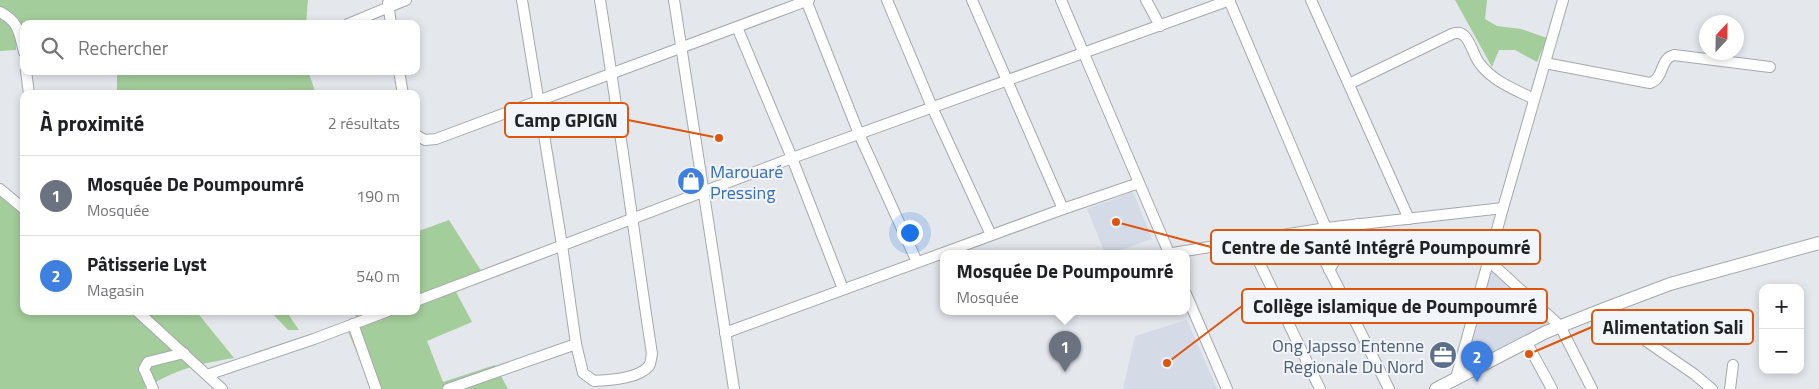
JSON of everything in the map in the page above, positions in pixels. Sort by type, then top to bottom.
[{"type":"main road","points":[[1436,389],[1560,326],[1604,309],[1670,284],[1819,243]]},
{"type":"street","points":[[356,20],[388,4],[406,0]]},
{"type":"street","points":[[522,0],[562,245],[576,344],[583,373],[594,382],[619,379],[640,373],[649,365],[652,354],[600,0]]},
{"type":"street","points":[[674,0],[734,389]]},
{"type":"street","points":[[420,139],[436,139],[807,0],[859,134],[917,262]]},
{"type":"street","points":[[887,0],[932,107],[991,235]]},
{"type":"street","points":[[972,0],[1063,209]]},
{"type":"street","points":[[1061,0],[1168,250]]},
{"type":"street","points":[[1146,0],[1160,26]]},
{"type":"street","points":[[420,298],[792,158],[1230,0],[1326,228]]},
{"type":"street","points":[[1311,0],[1409,218]]},
{"type":"street","points":[[1456,378],[1563,0]]},
{"type":"street","points":[[388,4],[390,20]]},
{"type":"street","points":[[0,12],[10,18],[18,28],[20,36]]},
{"type":"street","points":[[737,27],[792,158],[843,289]]},
{"type":"street","points":[[1349,84],[1456,32],[1465,35],[1480,65],[1497,81],[1534,99]]},
{"type":"street","points":[[1545,63],[1650,83],[1656,81],[1660,76],[1668,56],[1674,55],[1752,66],[1770,66]]},
{"type":"street","points":[[27,75],[28,90]]},
{"type":"street","points":[[400,75],[402,90]]},
{"type":"street","points":[[950,250],[1139,183]]},
{"type":"street","points":[[0,189],[20,206]]},
{"type":"street","points":[[1190,250],[1326,228],[1503,208]]},
{"type":"street","points":[[1329,270],[1358,224]]},
{"type":"street","points":[[1310,231],[1389,389]]},
{"type":"street","points":[[1249,241],[1320,389]]},
{"type":"street","points":[[726,333],[940,254]]},
{"type":"street","points":[[1488,260],[1560,326],[1592,389]]},
{"type":"street","points":[[1190,303],[1227,389]]},
{"type":"street","points":[[1604,309],[1627,324],[1646,341],[1694,374],[1712,389]]},
{"type":"street","points":[[141,315],[222,389]]},
{"type":"street","points":[[207,375],[377,315]]},
{"type":"street","points":[[353,324],[376,389]]},
{"type":"street","points":[[1527,343],[1552,389]]},
{"type":"street","points":[[448,389],[475,384],[576,344]]},
{"type":"street","points":[[153,389],[144,369],[148,362],[184,354]]},
{"type":"street","points":[[1730,389],[1733,366]]},
{"type":"shaded area","points":[[1133,192],[1152,239],[1121,250],[1104,250],[1087,209]]},
{"type":"shaded area","points":[[1490,268],[1549,318],[1548,327],[1485,357],[1476,353],[1470,345]]},
{"type":"shaded area","points":[[1187,320],[1217,389],[1123,389],[1135,336]]},
{"type":"green space","points":[[0,0],[308,0],[306,20],[20,20],[20,39],[17,39],[16,50],[0,51]]},
{"type":"green space","points":[[1455,0],[1487,0],[1485,19],[1497,26],[1521,29],[1547,38],[1537,62],[1515,50],[1499,50],[1492,67]]},
{"type":"green space","points":[[117,75],[309,75],[315,90],[117,90]]},
{"type":"green space","points":[[0,189],[20,206],[20,315],[199,315],[234,358],[188,368],[144,389],[0,389]]},
{"type":"green space","points":[[449,220],[485,277],[455,290],[472,322],[427,341],[443,382],[495,365],[508,389],[372,389],[347,329],[359,323],[355,315],[420,315],[420,231]]},
{"type":"green space","points":[[274,315],[289,315],[299,330],[288,330]]},
{"type":"place","name":"Camp GPIGN","points":[[719,138]]},
{"type":"place","name":"Marouaré Pressing","points":[[691,181]]},
{"type":"place","name":"Centre de Santé Intégré Poumpoumré","points":[[1116,222]]},
{"type":"place","name":"Alimentation Sali","points":[[1529,354]]},
{"type":"place","name":"Ong Japsso Entenne Regionale Du Nord","points":[[1443,355]]},
{"type":"place","name":"Collège islamique de Poumpoumré","points":[[1167,363]]},
{"type":"place","name":"Mosquée De Poumpoumré","points":[[1065,372]]},
{"type":"place","name":"Pâtisserie Lyst","points":[[1477,382]]}]
